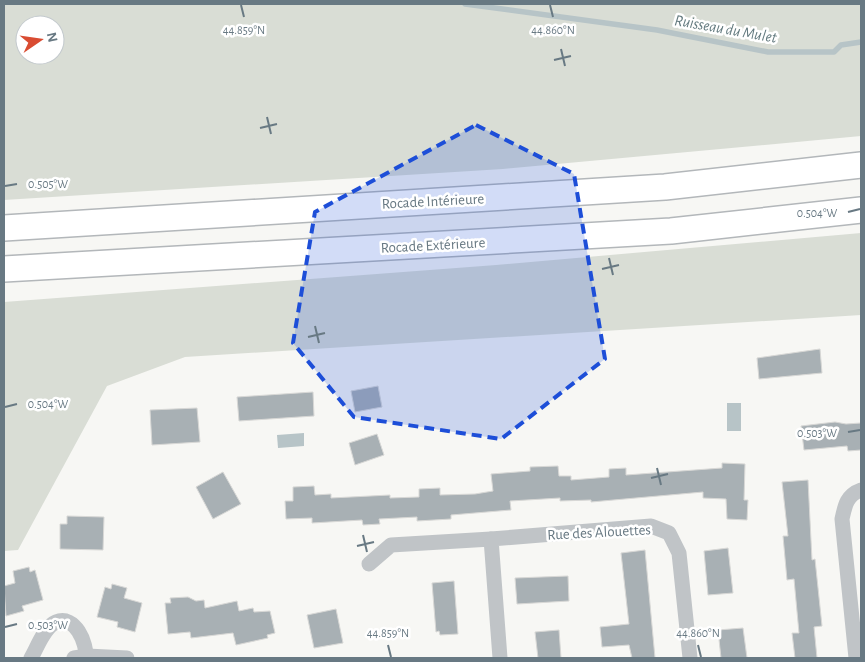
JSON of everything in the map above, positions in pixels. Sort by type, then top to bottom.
[{"type":"highway","name":"Rocade Intérieure","points":[[4,228],[665,187],[861,166]]},
{"type":"highway","name":"Rocade Extérieure","points":[[4,269],[671,231],[861,210]]},
{"type":"street","points":[[856,658],[842,518],[845,503],[852,493],[861,490]]},
{"type":"street","name":"Rue des Alouettes","points":[[369,564],[391,545],[651,526],[669,533],[679,553],[690,658]]},
{"type":"street","points":[[491,539],[500,658]]},
{"type":"street","points":[[31,658],[46,630],[55,622],[65,620],[74,625],[82,637],[82,657],[127,658]]},
{"type":"highlighted area","points":[[476,125],[574,174],[605,359],[501,439],[354,417],[293,343],[315,212]]},
{"type":"shaded area","points":[[4,4],[861,4],[861,136],[503,169],[4,200]]},
{"type":"shaded area","points":[[861,233],[861,315],[185,357],[107,386],[18,550],[4,551],[4,302],[496,265]]},
{"type":"shaded area","points":[[727,403],[741,403],[741,431],[727,431]]},
{"type":"shaded area","points":[[304,433],[304,446],[278,448],[277,435]]},
{"type":"building","points":[[820,349],[822,373],[759,379],[757,358]]},
{"type":"building","points":[[378,386],[382,407],[355,412],[351,391]]},
{"type":"building","points":[[313,392],[314,416],[239,421],[237,397]]},
{"type":"building","points":[[197,408],[200,442],[152,445],[150,410]]},
{"type":"building","points":[[835,422],[846,424],[861,423],[861,450],[848,451],[847,446],[804,450],[801,426]]},
{"type":"building","points":[[377,434],[384,455],[355,465],[349,443]]},
{"type":"building","points":[[722,463],[745,464],[744,500],[748,500],[747,520],[727,519],[726,499],[703,498],[703,492],[591,502],[591,500],[560,501],[560,498],[510,501],[511,510],[451,515],[451,519],[417,521],[417,517],[379,519],[380,524],[363,525],[362,520],[312,523],[312,518],[286,519],[285,501],[293,501],[293,487],[314,486],[315,495],[331,494],[331,498],[390,495],[390,498],[419,497],[419,489],[440,488],[440,495],[475,494],[493,491],[491,474],[530,471],[530,467],[558,466],[559,476],[571,476],[571,480],[609,477],[609,469],[626,468],[626,475],[722,468]]},
{"type":"building","points":[[223,472],[241,504],[213,519],[196,487]]},
{"type":"building","points":[[808,480],[812,560],[815,559],[822,626],[814,627],[817,658],[795,658],[792,633],[799,633],[794,579],[787,580],[783,536],[788,536],[782,482]]},
{"type":"building","points":[[67,516],[104,517],[103,550],[60,549],[60,524],[67,524]]},
{"type":"building","points":[[728,548],[733,593],[708,595],[704,551]]},
{"type":"building","points":[[645,550],[655,658],[632,658],[629,645],[602,647],[600,627],[629,624],[621,553]]},
{"type":"building","points":[[29,567],[30,572],[35,570],[43,600],[22,606],[24,611],[6,616],[4,586],[15,583],[13,571]]},
{"type":"building","points":[[568,576],[569,601],[517,604],[515,578]]},
{"type":"building","points":[[454,581],[458,634],[440,635],[439,631],[436,632],[432,583]]},
{"type":"building","points":[[112,584],[127,588],[124,598],[142,603],[135,632],[117,627],[118,622],[97,617],[105,587],[111,589]]},
{"type":"building","points":[[188,597],[196,601],[204,600],[205,608],[237,601],[239,611],[253,608],[254,612],[270,611],[275,633],[267,635],[268,638],[236,645],[233,633],[191,638],[190,632],[168,634],[165,603],[171,603],[170,598]]},
{"type":"building","points":[[336,609],[343,643],[314,648],[307,615]]},
{"type":"building","points":[[743,628],[747,658],[721,658],[718,630]]},
{"type":"building","points":[[559,630],[561,658],[538,658],[535,632]]},
{"type":"waterway","name":"Ruisseau du Mulet","points":[[465,4],[657,30],[768,52],[834,52],[841,45],[861,42]]}]
